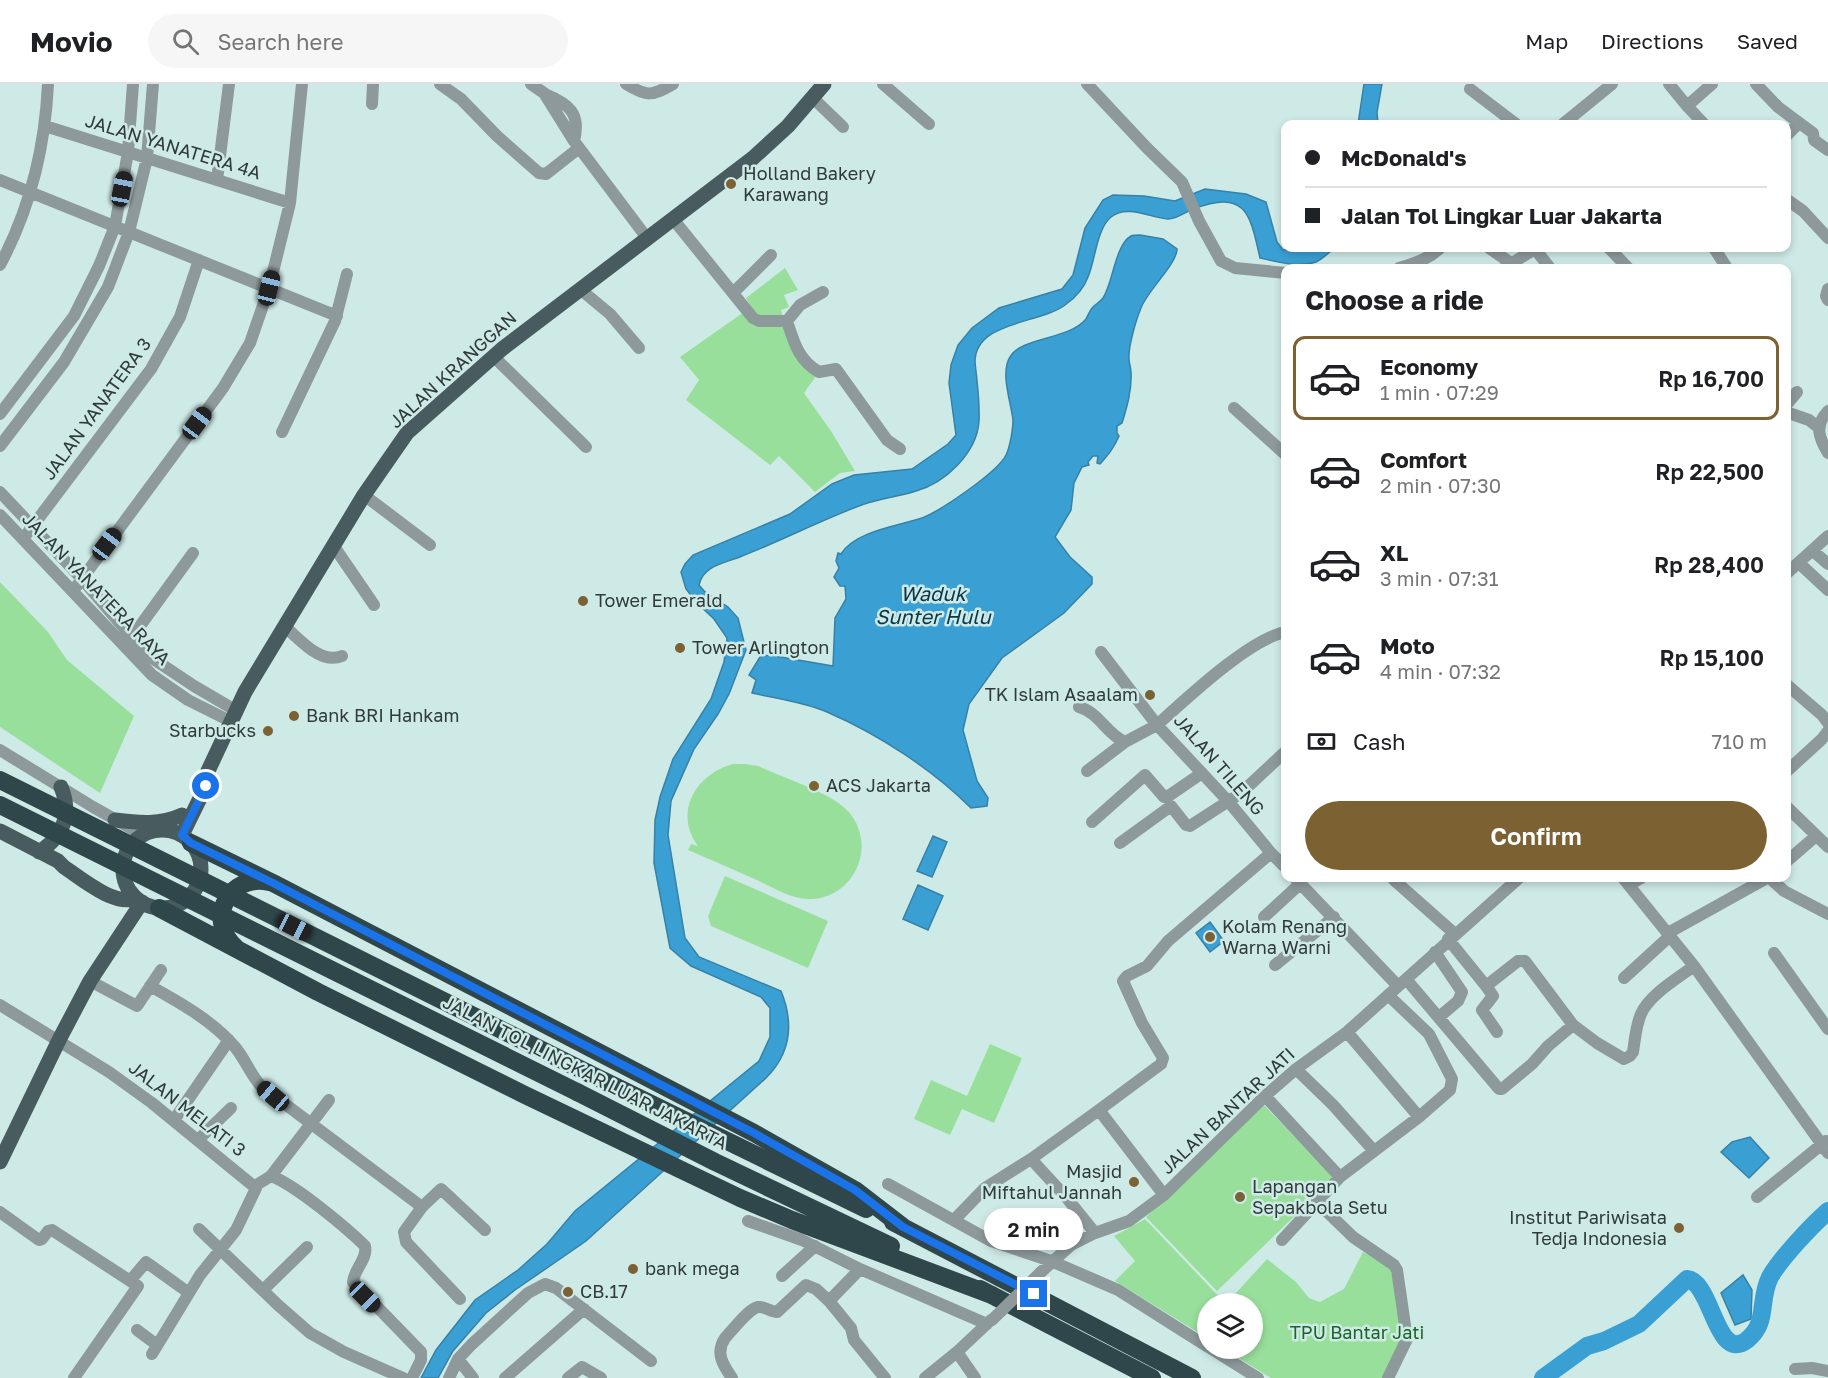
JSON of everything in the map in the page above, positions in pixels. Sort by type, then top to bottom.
[{"type":"highway","name":"JALAN TOL LINGKAR LUAR JAKARTA","points":[[0,780],[588,1074],[903,1227],[1192,1378]]},
{"type":"highway","name":"JALAN TOL LINGKAR LUAR JAKARTA","points":[[0,805],[715,1162],[992,1294],[1152,1378]]},
{"type":"highway","points":[[182,836],[754,1133],[855,1190],[903,1227]]},
{"type":"highway","points":[[237,950],[225,935],[222,922],[222,909],[228,897],[236,888],[248,882],[261,880],[273,883]]},
{"type":"highway","points":[[153,904],[180,916],[188,923],[237,950],[339,1003],[696,1177],[792,1220],[992,1294]]},
{"type":"main road","name":"JALAN KRANGGAN","points":[[182,836],[206,786],[208,771],[232,715],[364,495],[407,433],[493,357],[753,158],[788,126],[824,84]]},
{"type":"main road","name":"JALAN KRANGGAN","points":[[182,836],[183,815],[198,783],[208,771]]},
{"type":"main road","points":[[39,852],[55,839],[64,821],[66,800],[61,787]]},
{"type":"main road","points":[[111,817],[150,824],[183,815]]},
{"type":"main road","points":[[0,831],[66,865],[118,899],[153,904],[192,894],[199,882],[201,861],[182,836],[158,830],[143,835],[132,844],[125,857],[123,871],[126,883],[153,904]]},
{"type":"main road","points":[[86,877],[113,886],[126,883]]},
{"type":"main road","points":[[0,1162],[59,1039],[90,981],[153,904]]},
{"type":"street","points":[[0,265],[15,236],[31,192],[45,126],[48,84]]},
{"type":"street","points":[[19,420],[1,410],[74,316],[99,266],[115,226],[128,152],[133,84]]},
{"type":"street","points":[[0,446],[64,362],[108,287],[129,232],[147,158],[153,84]]},
{"type":"street","points":[[217,180],[229,84]]},
{"type":"street","points":[[73,591],[223,388],[250,343],[269,288],[290,202],[302,84]]},
{"type":"street","points":[[372,104],[373,84]]},
{"type":"street","points":[[440,84],[460,99],[539,173],[546,174],[577,144]]},
{"type":"street","points":[[531,84],[555,98],[573,113],[577,122],[577,144],[647,238]]},
{"type":"street","points":[[626,84],[641,93],[655,94],[673,84]]},
{"type":"street","points":[[883,84],[929,124]]},
{"type":"street","points":[[1087,84],[1177,176],[1185,187],[1218,256],[1225,264],[1235,268],[1281,273]]},
{"type":"street","points":[[1568,120],[1612,84]]},
{"type":"street","points":[[1669,84],[1700,120]]},
{"type":"street","points":[[1687,106],[1712,84]]},
{"type":"street","points":[[1756,84],[1778,107],[1813,133],[1814,140],[1828,150]]},
{"type":"street","points":[[1470,89],[1511,120]]},
{"type":"street","points":[[813,98],[843,127]]},
{"type":"street","points":[[1791,131],[1799,123]]},
{"type":"street","name":"JALAN YANATERA 4A","points":[[45,126],[290,202]]},
{"type":"street","points":[[0,180],[337,316]]},
{"type":"street","points":[[1791,203],[1810,218],[1828,238]]},
{"type":"street","points":[[673,219],[755,320],[787,321]]},
{"type":"street","points":[[1414,264],[1436,252]]},
{"type":"street","points":[[1493,252],[1506,264]]},
{"type":"street","points":[[1511,264],[1529,252]]},
{"type":"street","points":[[1537,252],[1547,264]]},
{"type":"street","points":[[1613,252],[1624,264]]},
{"type":"street","points":[[733,293],[771,255]]},
{"type":"street","name":"JALAN YANATERA 3","points":[[23,538],[151,369],[180,317],[200,260]]},
{"type":"street","points":[[282,432],[337,316],[347,274]]},
{"type":"street","points":[[580,289],[610,314],[639,348]]},
{"type":"street","points":[[1828,289],[1826,293],[1828,300]]},
{"type":"street","points":[[787,321],[800,305],[823,292]]},
{"type":"street","points":[[787,321],[802,359],[819,372],[836,369],[887,440],[900,449]]},
{"type":"street","points":[[493,357],[586,447]]},
{"type":"street","points":[[1791,404],[1818,427]]},
{"type":"street","points":[[1234,408],[1281,450]]},
{"type":"street","points":[[1828,411],[1818,427],[1820,438],[1828,453]]},
{"type":"street","name":"JALAN YANATERA RAYA","points":[[0,492],[152,658],[232,715]]},
{"type":"street","points":[[364,495],[430,545]]},
{"type":"street","name":"JALAN YANATERA RAYA","points":[[0,515],[144,668],[174,690],[232,715]]},
{"type":"street","points":[[1828,536],[1813,551],[1791,567],[1828,590]]},
{"type":"street","points":[[333,545],[374,605]]},
{"type":"street","points":[[1813,551],[1828,564]]},
{"type":"street","points":[[132,637],[193,553]]},
{"type":"street","points":[[284,626],[322,656],[334,659],[342,656]]},
{"type":"street","name":"JALAN TILENG","points":[[1281,634],[1268,638],[1239,656],[1157,725],[1228,801],[1281,863]]},
{"type":"street","points":[[1087,771],[1125,742],[1157,725],[1101,652]]},
{"type":"street","points":[[174,690],[182,678]]},
{"type":"street","points":[[1791,688],[1828,723]]},
{"type":"street","points":[[1079,707],[1093,713],[1105,728],[1125,742]]},
{"type":"street","points":[[1791,766],[1828,731]]},
{"type":"street","points":[[0,750],[143,835]]},
{"type":"street","points":[[1120,843],[1171,806],[1186,825],[1190,826],[1241,793],[1281,756]]},
{"type":"street","points":[[1092,822],[1145,775],[1164,797],[1167,797],[1202,773]]},
{"type":"street","points":[[1791,811],[1828,847]]},
{"type":"street","points":[[1791,858],[1816,836]]},
{"type":"street","points":[[954,1220],[985,1188],[1031,1159],[1161,1064],[1163,1058],[1123,983],[1126,977],[1147,966],[1168,941],[1270,853]]},
{"type":"street","points":[[1264,917],[1297,882]]},
{"type":"street","points":[[1301,882],[1334,917],[1439,1017],[1497,1088],[1500,1089],[1532,1064],[1548,1046],[1573,1025]]},
{"type":"street","points":[[1396,882],[1451,937],[1486,986],[1492,996],[1482,1010],[1497,1032]]},
{"type":"street","name":"JALAN BANTAR JATI","points":[[925,1378],[957,1352],[1066,1249],[1095,1233],[1129,1221],[1164,1195],[1265,1096],[1296,1069],[1347,1032],[1512,882]]},
{"type":"street","points":[[1627,882],[1694,966],[1826,1146],[1757,1197]]},
{"type":"street","points":[[1624,978],[1669,935],[1762,882]]},
{"type":"street","points":[[1774,882],[1784,891],[1828,914]]},
{"type":"street","points":[[1275,965],[1334,917]]},
{"type":"street","points":[[1435,952],[1462,992],[1458,1001],[1439,1017]]},
{"type":"street","points":[[1774,953],[1828,1029]]},
{"type":"street","points":[[1486,986],[1518,961],[1525,962],[1573,1025],[1621,1058],[1627,1058],[1633,1052],[1644,1007],[1694,966]]},
{"type":"street","points":[[90,981],[136,1007],[161,970]]},
{"type":"street","points":[[150,986],[195,1013],[229,1040],[261,1086],[422,1207]]},
{"type":"street","points":[[1282,1240],[1340,1177],[1419,1117],[1450,1090],[1452,1079],[1428,1034],[1388,995]]},
{"type":"street","name":"JALAN MELATI 3","points":[[0,1005],[93,1061],[174,1120],[256,1188]]},
{"type":"street","points":[[1347,1032],[1419,1117]]},
{"type":"street","points":[[174,1120],[229,1040]]},
{"type":"street","points":[[1296,1069],[1333,1105],[1374,1151]]},
{"type":"street","points":[[1265,1096],[1340,1177]]},
{"type":"street","points":[[137,1330],[154,1349],[200,1275],[222,1249],[245,1215],[256,1188],[261,1181],[271,1176],[329,1100]]},
{"type":"street","points":[[198,1140],[231,1108]]},
{"type":"street","points":[[1099,1110],[1164,1195]]},
{"type":"street","points":[[1031,1159],[1095,1233]]},
{"type":"street","points":[[271,1176],[309,1200],[364,1246],[365,1254],[354,1275],[353,1285],[421,1352],[421,1360],[412,1378]]},
{"type":"street","points":[[888,1184],[991,1241],[1052,1262],[1118,1290],[1197,1340]]},
{"type":"street","points":[[460,1299],[404,1238],[405,1230],[436,1191],[442,1189],[485,1230]]},
{"type":"street","points":[[1317,1202],[1353,1237],[1394,1265],[1407,1339],[1388,1378]]},
{"type":"street","points":[[0,1212],[39,1240],[52,1230],[138,1286],[74,1378]]},
{"type":"street","points":[[748,1221],[815,1246],[860,1269],[989,1322]]},
{"type":"street","points":[[199,1229],[310,1333],[344,1352],[403,1378]]},
{"type":"street","points":[[782,1276],[815,1246]]},
{"type":"street","points":[[262,1290],[307,1247]]},
{"type":"street","points":[[130,1281],[146,1262],[189,1293]]},
{"type":"street","points":[[829,1301],[860,1269]]},
{"type":"street","points":[[449,1378],[458,1359],[521,1299],[540,1285],[545,1284],[556,1288],[651,1360]]},
{"type":"street","points":[[732,1378],[721,1360],[719,1353],[721,1344],[750,1311],[761,1307],[777,1312],[806,1284],[816,1289],[829,1301],[851,1328],[854,1340],[885,1378]]},
{"type":"street","points":[[505,1378],[584,1309]]},
{"type":"street","points":[[957,1352],[975,1378]]},
{"type":"street","points":[[458,1359],[473,1378]]},
{"type":"street","points":[[1227,1359],[1258,1378]]},
{"type":"street","points":[[568,1378],[582,1367],[601,1378]]},
{"type":"street","points":[[1795,1369],[1812,1368],[1828,1371]]},
{"type":"green space","points":[[785,268],[798,290],[784,295],[789,307],[781,310],[789,340],[816,376],[804,393],[831,431],[855,471],[840,473],[815,492],[779,456],[770,465],[686,400],[699,380],[680,357],[751,307],[746,298]]},
{"type":"green space","points":[[0,582],[48,632],[67,660],[134,716],[100,793],[0,727]]},
{"type":"green space","points":[[733,764],[758,766],[833,799],[848,812],[858,828],[862,847],[858,866],[844,886],[827,896],[814,899],[794,897],[688,850],[691,844],[698,846],[691,833],[688,820],[688,808],[692,796],[708,776]]},
{"type":"green space","points":[[725,876],[828,921],[808,968],[711,926],[708,916]]},
{"type":"green space","points":[[990,1044],[1022,1058],[994,1123],[962,1109],[950,1135],[914,1119],[931,1080],[967,1096]]},
{"type":"green space","name":"Lapangan Sepakbola Setu","points":[[1263,1104],[1334,1178],[1217,1291],[1146,1217]]},
{"type":"green space","points":[[1145,1219],[1215,1293],[1197,1293],[1197,1332],[1115,1281],[1135,1261],[1114,1236]]},
{"type":"green space","name":"TPU Bantar Jati","points":[[1363,1252],[1393,1268],[1403,1344],[1385,1378],[1271,1378],[1240,1359],[1263,1359],[1263,1293],[1236,1293],[1267,1259],[1296,1282],[1309,1298],[1320,1302],[1344,1289]]},
{"type":"water","points":[[1364,84],[1382,84],[1378,120],[1359,120]]},
{"type":"water","points":[[1205,189],[1246,194],[1266,202],[1281,252],[1330,252],[1319,261],[1309,264],[1288,264],[1260,258],[1248,217],[1243,209],[1235,204],[1224,202],[1211,204],[1171,219],[1132,212],[1118,213],[1106,222],[1102,229],[1088,277],[1076,296],[1054,311],[997,331],[986,338],[978,349],[975,362],[979,406],[977,433],[966,455],[948,474],[927,487],[859,506],[829,518],[716,566],[701,578],[699,585],[705,592],[728,607],[738,618],[746,650],[729,694],[694,749],[671,801],[668,835],[685,938],[699,957],[781,991],[789,1026],[785,1048],[781,1058],[766,1078],[586,1241],[486,1313],[453,1351],[438,1378],[421,1378],[436,1350],[475,1300],[518,1270],[547,1244],[575,1211],[759,1061],[770,1037],[770,1008],[761,997],[691,966],[670,948],[654,863],[655,820],[660,797],[673,759],[711,699],[724,662],[727,638],[714,619],[686,589],[681,572],[685,564],[693,555],[790,514],[832,484],[854,475],[912,469],[948,444],[956,435],[949,383],[951,365],[958,345],[972,328],[999,308],[1062,289],[1073,275],[1085,228],[1103,200],[1113,195],[1144,196],[1175,201]]},
{"type":"water","name":"Waduk Sunter Hulu","points":[[1132,236],[1163,239],[1177,249],[1176,255],[1144,301],[1137,319],[1129,354],[1130,392],[1122,423],[1117,426],[1119,436],[1111,451],[1100,464],[1097,463],[1098,456],[1093,456],[1088,462],[1089,465],[1082,467],[1074,483],[1071,510],[1055,537],[1070,557],[1092,577],[1092,584],[1064,613],[1002,658],[969,704],[963,730],[977,781],[988,798],[987,806],[971,808],[922,766],[885,742],[846,721],[810,706],[752,693],[756,680],[749,675],[760,657],[769,655],[833,666],[835,618],[846,599],[845,586],[840,586],[834,577],[839,568],[836,561],[838,553],[841,554],[848,546],[866,535],[930,514],[968,490],[1001,462],[1009,447],[1013,424],[1006,379],[1010,357],[1024,346],[1068,331],[1086,319],[1106,291],[1121,247]]},
{"type":"water","points":[[933,836],[947,842],[932,877],[917,871]]},
{"type":"water","points":[[918,885],[943,896],[928,930],[903,919]]},
{"type":"water","name":"Kolam Renang Warna Warni","points":[[1210,922],[1224,941],[1210,952],[1196,933]]},
{"type":"water","points":[[1750,1137],[1769,1158],[1749,1178],[1721,1152],[1732,1142]]},
{"type":"water","points":[[1743,1275],[1752,1290],[1751,1319],[1735,1325],[1721,1293]]},
{"type":"waterway","points":[[1543,1378],[1587,1346],[1604,1341],[1639,1324],[1687,1279],[1695,1283],[1703,1293],[1721,1332],[1728,1341],[1737,1344],[1747,1340],[1754,1333],[1761,1318],[1764,1294],[1770,1277],[1797,1242],[1828,1211]]},
{"type":"place","name":"Holland Bakery Karawang","points":[[731,184]]},
{"type":"place","name":"Tower Emerald","points":[[583,601]]},
{"type":"place","name":"Tower Arlington","points":[[680,648]]},
{"type":"place","name":"TK Islam Asaalam","points":[[1150,695]]},
{"type":"place","name":"Bank BRI Hankam","points":[[294,716]]},
{"type":"place","name":"Starbucks","points":[[268,731]]},
{"type":"place","name":"ACS Jakarta","points":[[814,786]]},
{"type":"place","name":"Kolam Renang Warna Warni","points":[[1210,937]]},
{"type":"place","name":"Masjid Miftahul Jannah","points":[[1134,1182]]},
{"type":"place","name":"Lapangan Sepakbola Setu","points":[[1240,1197]]},
{"type":"place","name":"Institut Pariwisata Tedja Indonesia","points":[[1679,1228]]},
{"type":"place","name":"bank mega","points":[[633,1269]]},
{"type":"place","name":"CB.17","points":[[568,1292]]},
{"type":"route","points":[[206,786],[182,835],[191,843],[273,883],[754,1133],[855,1190],[903,1227],[1034,1294]]}]
